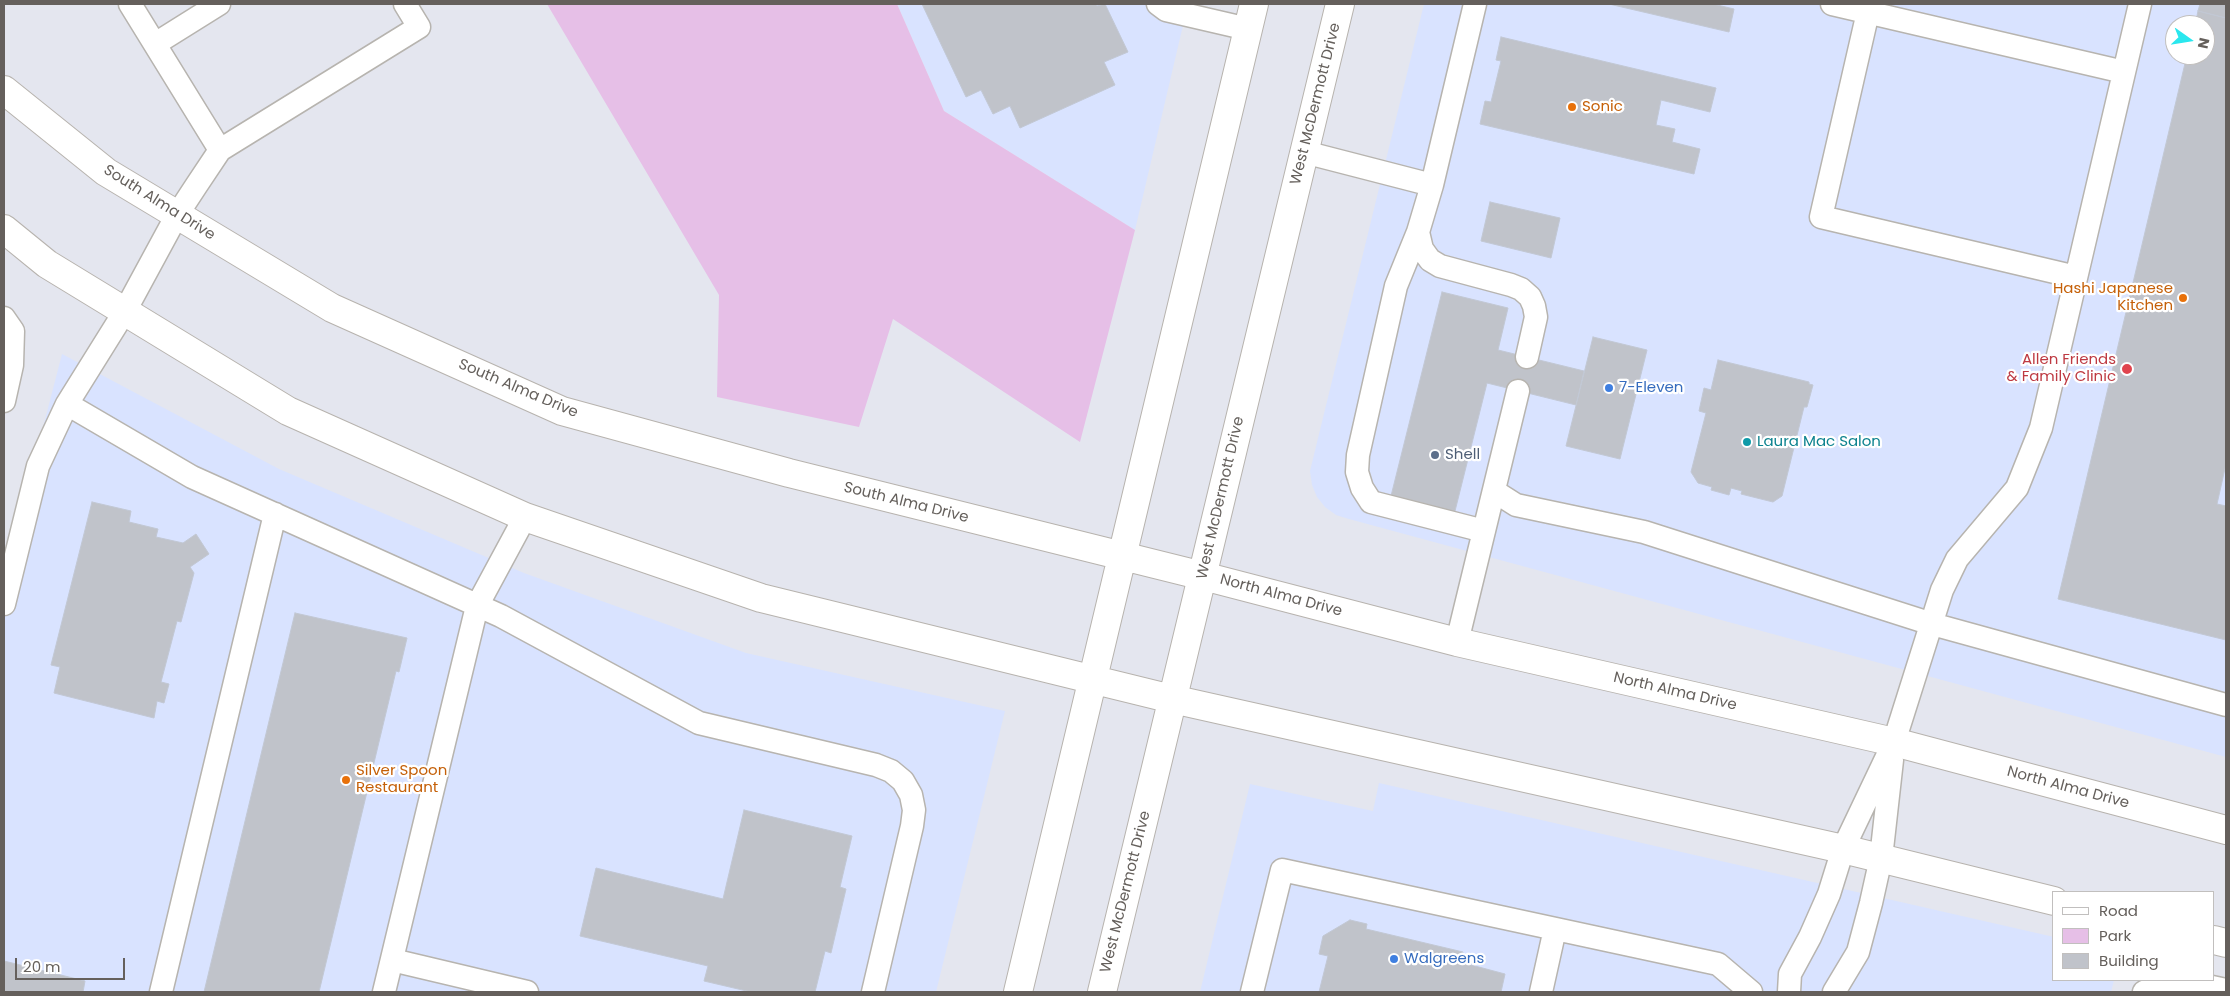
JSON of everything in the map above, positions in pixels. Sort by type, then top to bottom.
[{"type":"main road","name":"West McDermott Drive","points":[[1102,992],[1340,4]]},
{"type":"main road","points":[[1018,992],[1251,16]]},
{"type":"main road","name":"South Alma Drive","points":[[4,90],[106,172],[332,308],[562,410],[789,473],[1122,557]]},
{"type":"main road","points":[[4,229],[47,264],[288,411],[525,517],[761,598],[1172,699],[1843,849],[2052,901]]},
{"type":"main road","name":"North Alma Drive","points":[[1122,557],[1203,576],[1457,642],[1894,742],[2226,830]]},
{"type":"lane","points":[[130,4],[220,150]]},
{"type":"lane","points":[[155,44],[219,4]]},
{"type":"lane","points":[[4,604],[38,466],[67,404],[124,311],[177,215],[220,150],[419,27],[405,4]]},
{"type":"lane","points":[[1158,4],[1166,10],[1251,16]]},
{"type":"lane","points":[[1475,4],[1432,185],[1418,232],[1396,286],[1358,455],[1357,472],[1362,488],[1371,502],[1484,531]]},
{"type":"lane","points":[[1832,4],[2124,72]]},
{"type":"lane","points":[[1789,992],[1790,974],[1810,937],[1829,894],[1843,849],[1894,742],[1942,590],[1957,559],[2017,488],[2041,428],[2140,4]]},
{"type":"lane","points":[[1868,12],[1821,217],[2076,277]]},
{"type":"lane","points":[[1304,152],[1432,185]]},
{"type":"lane","points":[[1418,232],[1422,249],[1430,260],[1440,266],[1511,285],[1521,289],[1530,297],[1536,318],[1527,357]]},
{"type":"lane","points":[[4,318],[13,331],[12,365],[4,401]]},
{"type":"lane","points":[[1457,642],[1518,391]]},
{"type":"lane","points":[[67,404],[192,476],[501,616],[699,723],[876,765],[891,771],[903,781],[911,795],[914,810],[912,826],[873,992]]},
{"type":"lane","points":[[1494,491],[1516,505],[1644,532],[1932,624],[2226,705]]},
{"type":"lane","points":[[161,992],[275,514]]},
{"type":"lane","points":[[384,992],[477,606],[525,517]]},
{"type":"lane","points":[[1834,992],[1858,952],[1881,858],[1894,742]]},
{"type":"lane","points":[[1252,992],[1282,870],[1718,964],[1750,992]]},
{"type":"lane","points":[[1541,992],[1555,929]]},
{"type":"lane","points":[[392,960],[527,992]]},
{"type":"lane","points":[[2144,992],[2163,984],[2184,981],[2226,990]]},
{"type":"shaded area","points":[[897,4],[1188,4],[1135,230],[944,111]]},
{"type":"shaded area","points":[[1424,4],[2226,4],[2226,757],[1349,519],[1336,515],[1325,507],[1317,497],[1312,485],[1310,471]]},
{"type":"shaded area","points":[[62,354],[279,469],[524,573],[746,653],[1005,711],[936,992],[4,992],[4,578]]},
{"type":"shaded area","points":[[1379,783],[2052,937],[2052,981],[2114,981],[2111,992],[1200,992],[1250,784],[1373,811]]},
{"type":"green space","points":[[547,4],[897,4],[944,111],[1135,230],[1080,442],[893,319],[859,427],[717,397],[719,295]]},
{"type":"building","points":[[922,4],[1096,4],[1097,6],[1105,4],[1128,52],[1104,62],[1115,85],[1020,128],[1010,106],[993,114],[981,90],[966,97]]},
{"type":"building","points":[[1609,4],[1713,4],[1734,9],[1729,32]]},
{"type":"building","points":[[2200,4],[2226,4],[2226,18],[2215,15],[2198,11]]},
{"type":"building","points":[[2198,11],[2214,15],[2197,15]]},
{"type":"building","points":[[2215,15],[2226,18],[2226,464],[2217,504],[2226,506],[2226,640],[2058,599],[2185,65],[2215,65]]},
{"type":"building","name":"Sonic","points":[[1501,37],[1716,88],[1710,112],[1661,100],[1656,125],[1675,129],[1672,142],[1700,149],[1694,174],[1480,124],[1485,101],[1491,102],[1501,61],[1496,60]]},
{"type":"building","points":[[1490,202],[1560,218],[1551,258],[1481,241]]},
{"type":"building","name":"Shell","points":[[1442,292],[1508,308],[1498,350],[1584,371],[1576,405],[1487,383],[1453,519],[1389,504]]},
{"type":"building","name":"7-Eleven","points":[[1593,337],[1647,350],[1620,459],[1566,446]]},
{"type":"building","name":"Laura Mac Salon","points":[[1718,360],[1809,382],[1809,384],[1813,385],[1807,407],[1804,407],[1782,496],[1773,502],[1741,494],[1742,491],[1731,488],[1729,495],[1711,490],[1712,487],[1698,483],[1691,472],[1706,413],[1699,411],[1704,388],[1711,390]]},
{"type":"building","points":[[92,502],[131,511],[129,522],[158,529],[156,537],[183,543],[196,534],[209,554],[190,567],[194,573],[181,622],[177,621],[161,682],[169,684],[164,703],[157,701],[154,718],[54,693],[60,667],[51,665]]},
{"type":"building","points":[[295,613],[407,638],[399,672],[396,671],[319,992],[204,992]]},
{"type":"building","points":[[744,810],[852,836],[840,887],[846,889],[831,953],[825,951],[815,992],[751,992],[704,981],[708,966],[580,936],[596,868],[723,899]]},
{"type":"building","name":"Walgreens","points":[[1350,920],[1367,924],[1366,929],[1463,952],[1460,962],[1505,974],[1501,992],[1319,992],[1328,956],[1319,954],[1323,936]]},
{"type":"building","points":[[4,961],[85,981],[83,992],[4,992]]},
{"type":"place","name":"Sonic","points":[[1572,107]]},
{"type":"place","name":"Hashi Japanese Kitchen","points":[[2183,298]]},
{"type":"place","name":"Allen Friends & Family Clinic","points":[[2127,369]]},
{"type":"place","name":"7-Eleven","points":[[1609,388]]},
{"type":"place","name":"Laura Mac Salon","points":[[1747,442]]},
{"type":"place","name":"Shell","points":[[1435,455]]},
{"type":"place","name":"Silver Spoon Restaurant","points":[[346,780]]},
{"type":"place","name":"Walgreens","points":[[1394,959]]}]
